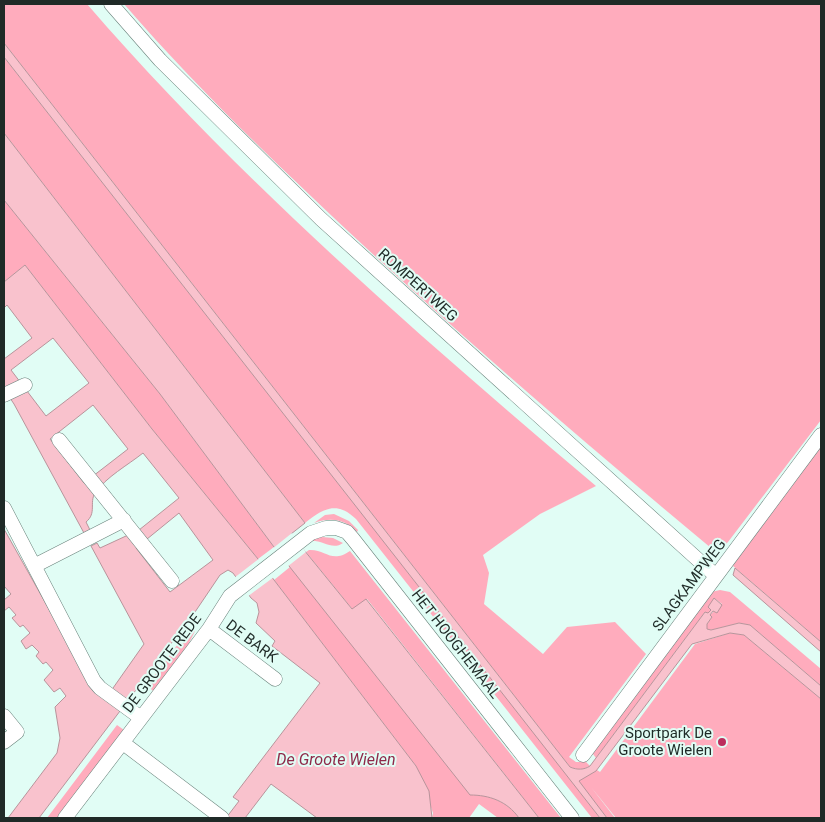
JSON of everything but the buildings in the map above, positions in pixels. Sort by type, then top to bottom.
[{"type":"street","name":"ROMPERTWEG","points":[[111,4],[160,60],[321,219],[716,576]]},
{"type":"street","points":[[4,395],[25,385]]},
{"type":"street","name":"SLAGKAMPWEG","points":[[583,755],[821,435]]},
{"type":"street","points":[[59,440],[172,581]]},
{"type":"street","points":[[4,508],[94,681],[100,688],[141,718]]},
{"type":"street","points":[[34,566],[127,525]]},
{"type":"street","name":"HET HOOGHEMAAL","points":[[299,542],[311,533],[329,527],[340,529],[353,539],[572,818]]},
{"type":"street","name":"DE GROOTE REDE","points":[[65,818],[209,629],[228,599],[299,542]]},
{"type":"street","name":"DE BARK","points":[[209,629],[275,679]]},
{"type":"street","points":[[4,716],[17,732],[4,742]]},
{"type":"street","points":[[123,743],[222,818]]},
{"type":"shaded area","points":[[4,4],[87,4],[206,133],[332,255],[463,372],[596,486],[540,514],[483,555],[489,573],[484,604],[543,654],[567,627],[615,622],[646,654],[569,757],[576,762],[586,762],[590,766],[580,769],[570,767],[4,43]]},
{"type":"shaded area","points":[[124,4],[821,4],[821,420],[728,542],[717,553],[531,395],[349,232],[234,121],[178,64]]},
{"type":"shaded area","points":[[4,57],[600,818],[592,818],[356,519],[349,513],[336,508],[317,514],[305,523],[4,133]]},
{"type":"shaded area","points":[[4,200],[160,394],[274,547],[258,559],[152,429],[25,265],[4,282]]},
{"type":"shaded area","points":[[821,443],[821,642],[733,566],[737,556]]},
{"type":"shaded area","points":[[334,514],[349,521],[358,530],[357,532],[348,524],[337,520],[314,523],[325,515]]},
{"type":"shaded area","points":[[322,537],[333,538],[343,543],[335,546],[309,541]]},
{"type":"shaded area","points":[[309,550],[333,556],[343,555],[350,551],[561,818],[539,818],[367,599],[353,610],[306,552]]},
{"type":"shaded area","points":[[290,567],[470,794],[497,800],[509,807],[519,818],[498,818],[479,804],[469,818],[432,818],[433,813],[416,766],[274,580]]},
{"type":"shaded area","points":[[720,590],[730,592],[821,669],[821,686],[750,625],[739,623],[711,630],[707,629],[707,624],[712,617],[710,615],[722,604],[714,598],[708,614],[705,612],[596,758],[593,754],[593,748],[711,592]]},
{"type":"shaded area","points":[[190,628],[195,631],[184,653],[154,692],[147,685]]},
{"type":"shaded area","name":"Sportpark De Groote Wielen","points":[[730,633],[744,635],[821,699],[821,818],[616,818],[591,787],[615,818],[607,818],[578,781],[597,770],[600,772],[695,644]]},
{"type":"shaded area","points":[[117,725],[124,730],[59,818],[47,818]]},
{"type":"water","points":[[4,43],[570,767],[580,769],[590,766],[705,612],[708,613],[711,610],[708,607],[714,598],[722,605],[717,613],[713,611],[710,615],[712,617],[707,624],[707,629],[711,630],[739,623],[750,625],[821,686],[821,699],[744,635],[730,633],[692,644],[596,771],[579,781],[607,818],[600,818],[4,57]]},
{"type":"water","points":[[4,133],[305,523],[291,534],[352,609],[366,599],[539,818],[519,818],[509,807],[497,800],[484,796],[470,795],[274,547],[160,394],[4,200]]},
{"type":"water","name":"De Groote Wielen","points":[[25,265],[152,429],[258,559],[416,766],[429,791],[432,818],[317,818],[271,784],[245,818],[226,818],[239,801],[233,797],[320,683],[272,646],[275,641],[256,623],[259,612],[257,603],[251,598],[233,573],[228,570],[220,575],[195,612],[39,818],[8,818],[57,753],[60,738],[55,707],[66,696],[60,688],[54,692],[44,680],[53,670],[46,662],[43,664],[36,656],[39,652],[32,645],[26,649],[21,641],[30,633],[23,625],[20,627],[12,618],[16,615],[9,607],[4,611],[4,600],[11,594],[4,586],[4,529],[92,686],[106,698],[144,644],[91,546],[97,543],[100,548],[139,530],[179,498],[143,453],[111,476],[95,493],[92,512],[86,522],[90,530],[84,533],[4,389],[4,359],[32,338],[7,305],[4,308],[4,282]],"holes":[[[53,338],[89,383],[46,416],[11,370]],[[93,405],[128,449],[84,483],[50,439]],[[179,513],[213,560],[170,592],[136,548]]]},
{"type":"water","points":[[735,568],[821,642],[821,652],[733,575]]},
{"type":"pier","points":[[292,533],[306,552],[287,567],[272,549]]},
{"type":"pier","points":[[260,558],[274,577],[247,597],[234,578]]},
{"type":"place","name":"Sportpark De Groote Wielen","points":[[722,742]]}]
